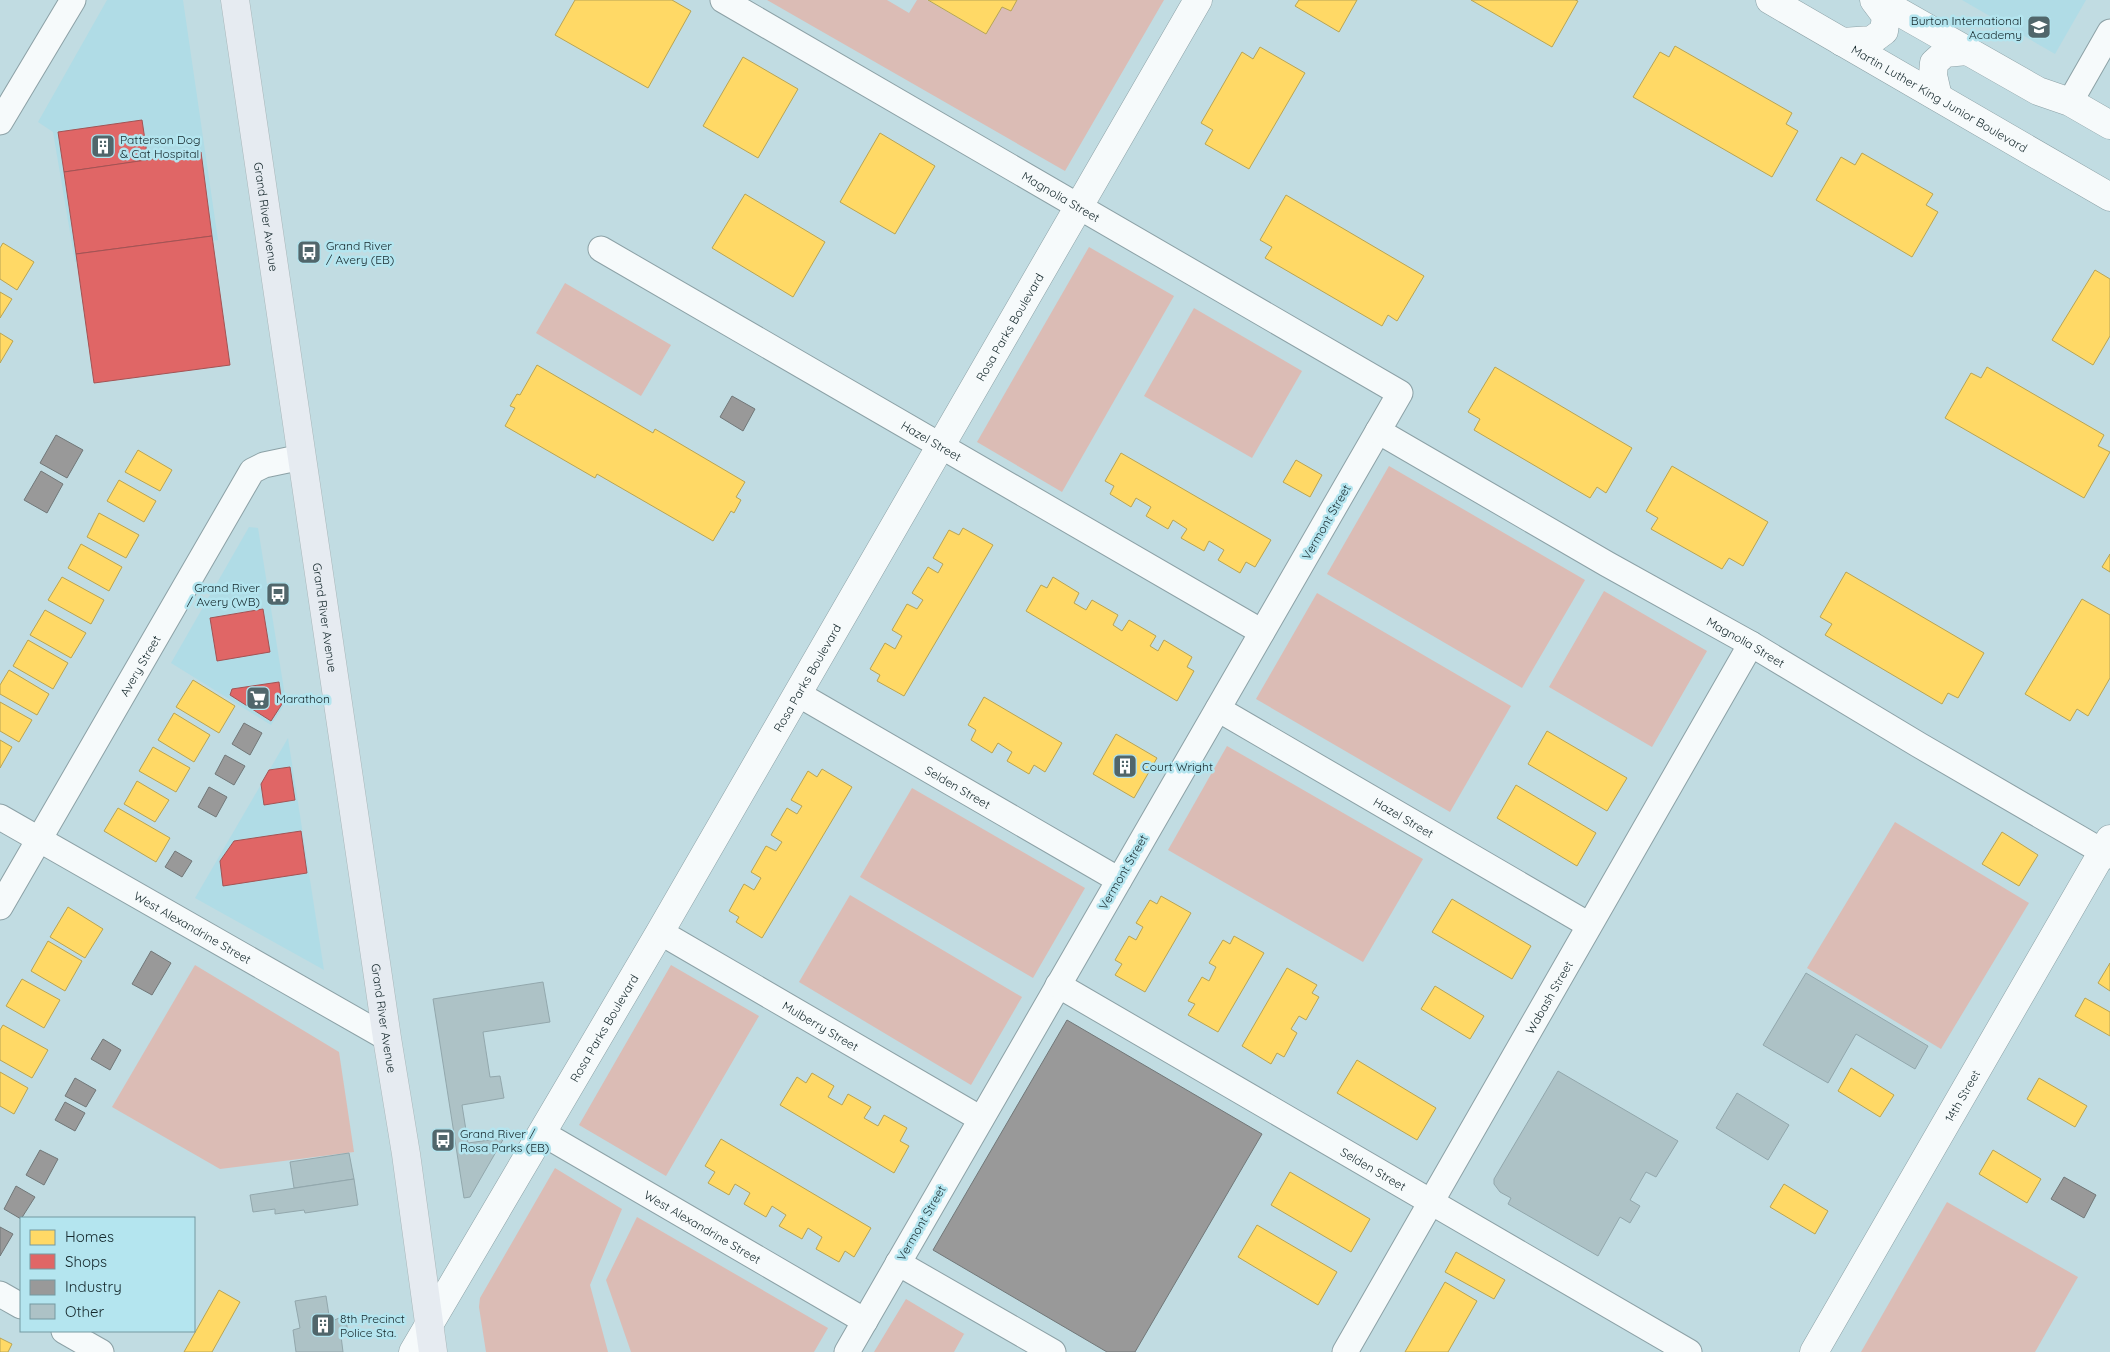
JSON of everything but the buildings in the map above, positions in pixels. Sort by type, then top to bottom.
[{"type":"main road","name":"Grand River Avenue","points":[[235,0],[387,1038],[406,1154],[433,1352]]},
{"type":"street","points":[[0,122],[73,0]]},
{"type":"street","name":"Magnolia Street","points":[[723,0],[1400,393]]},
{"type":"street","name":"Rosa Parks Boulevard","points":[[413,1352],[660,932],[1198,0]]},
{"type":"street","name":"Martin Luther King Junior Boulevard","points":[[1770,0],[2110,197]]},
{"type":"street","points":[[1842,42],[1872,40],[1884,30],[1886,16],[1876,0]]},
{"type":"street","points":[[1876,0],[2038,91],[2070,102],[2110,124]]},
{"type":"street","points":[[2070,102],[2110,32]]},
{"type":"street","points":[[1938,97],[1933,75],[1934,63],[1945,53],[1967,51]]},
{"type":"street","name":"Hazel Street","points":[[601,249],[1262,632]]},
{"type":"street","name":"Vermont Street","points":[[847,1352],[1400,393]]},
{"type":"street","name":"Magnolia Street","points":[[1378,431],[1607,564],[1752,644],[1919,745],[2108,849]]},
{"type":"street","name":"Avery Street","points":[[0,907],[252,470],[264,465],[302,457]]},
{"type":"street","name":"Wabash Street","points":[[1345,1352],[1752,644]]},
{"type":"street","name":"Selden Street","points":[[798,694],[1119,880]]},
{"type":"street","name":"Hazel Street","points":[[1218,710],[1589,925]]},
{"type":"street","name":"West Alexandrine Street","points":[[0,817],[387,1038]]},
{"type":"street","name":"14th Street","points":[[1814,1352],[2108,849]]},
{"type":"street","name":"Mulberry Street","points":[[660,932],[981,1119]]},
{"type":"street","name":"Selden Street","points":[[1058,986],[1689,1352]]},
{"type":"street","name":"West Alexandrine Street","points":[[542,1133],[865,1321]]},
{"type":"street","points":[[898,1263],[1053,1352]]},
{"type":"street","points":[[0,1294],[20,1305]]},
{"type":"street","points":[[66,1332],[101,1352]]},
{"type":"shaded area","points":[[107,0],[183,0],[218,240],[75,262],[53,132],[38,122]]},
{"type":"shaded area","points":[[767,0],[887,0],[909,13],[917,0],[927,0],[986,34],[1002,7],[1011,10],[1017,0],[1164,0],[1065,171]]},
{"type":"shaded area","name":"Burton International Academy","points":[[1962,0],[2086,0],[2055,54]]},
{"type":"shaded area","points":[[1089,247],[1174,296],[1062,492],[977,442]]},
{"type":"shaded area","points":[[565,283],[671,345],[641,396],[536,333]]},
{"type":"shaded area","points":[[1194,308],[1302,371],[1252,458],[1144,396]]},
{"type":"shaded area","points":[[1389,466],[1585,580],[1522,688],[1327,574]]},
{"type":"shaded area","points":[[249,527],[258,528],[286,702],[271,725],[171,663]]},
{"type":"shaded area","points":[[1604,591],[1707,651],[1652,747],[1549,687]]},
{"type":"shaded area","points":[[1317,593],[1511,706],[1450,812],[1256,699]]},
{"type":"shaded area","points":[[288,738],[324,970],[195,898]]},
{"type":"shaded area","points":[[1227,746],[1423,859],[1363,962],[1168,850]]},
{"type":"shaded area","points":[[912,788],[1085,888],[1033,978],[860,877]]},
{"type":"shaded area","points":[[1895,822],[2029,903],[1941,1049],[1807,968]]},
{"type":"shaded area","points":[[850,895],[1022,997],[971,1085],[799,982]]},
{"type":"shaded area","points":[[195,965],[339,1052],[354,1152],[220,1169],[112,1107]]},
{"type":"shaded area","points":[[671,965],[759,1016],[666,1176],[579,1125]]},
{"type":"shaded area","points":[[555,1168],[622,1209],[590,1285],[608,1352],[486,1352],[479,1307],[480,1298]]},
{"type":"shaded area","points":[[1947,1202],[2078,1277],[2035,1352],[1861,1352]]},
{"type":"shaded area","points":[[637,1217],[828,1328],[814,1352],[631,1352],[606,1280]]},
{"type":"shaded area","points":[[906,1299],[966,1335],[964,1334],[954,1352],[874,1352]]},
{"type":"place","name":"Burton International Academy","points":[[2039,27]]},
{"type":"place","name":"Patterson Dog & Cat Hospital","points":[[103,146]]},
{"type":"place","name":"Grand River / Avery (EB)","points":[[309,252]]},
{"type":"place","name":"Grand River / Avery (WB)","points":[[278,594]]},
{"type":"place","name":"Marathon","points":[[258,698]]},
{"type":"place","name":"Court Wright","points":[[1125,766]]},
{"type":"place","name":"Grand River / Rosa Parks (EB)","points":[[443,1140]]},
{"type":"place","name":"8th Precinct Police Sta.","points":[[323,1325]]}]
